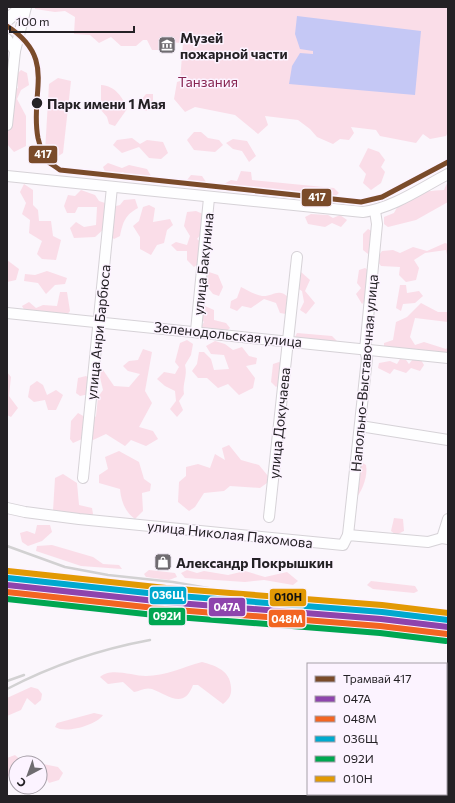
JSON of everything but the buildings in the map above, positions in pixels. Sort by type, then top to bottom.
[{"type":"main road","points":[[7,20],[22,7]]},
{"type":"street","points":[[11,7],[7,20],[20,30]]},
{"type":"street","points":[[7,125],[14,51],[26,7]]},
{"type":"street","points":[[7,39],[14,51]]},
{"type":"street","points":[[7,176],[209,198],[363,212],[375,211],[448,174]]},
{"type":"street","name":"улица Анри Барбюса","points":[[83,478],[100,322],[112,187]]},
{"type":"street","name":"улица Бакунина","points":[[196,331],[209,198]]},
{"type":"street","name":"Напольно-Выставочная улица","points":[[348,535],[367,358],[365,350],[377,224],[375,211]]},
{"type":"street","name":"улица Докучаева","points":[[268,517],[297,257]]},
{"type":"street","name":"Зеленодольская улица","points":[[7,313],[287,340],[365,350],[448,358]]},
{"type":"street","points":[[360,426],[448,440]]},
{"type":"street","name":"улица Николая Пахомова","points":[[7,508],[25,512],[79,519],[343,545],[348,535]]},
{"type":"street","points":[[348,535],[428,542],[445,538],[448,519]]},
{"type":"green space","name":"Парк имени 1 Мая","points":[[35,7],[448,7],[448,132],[446,136],[430,139],[423,134],[416,143],[380,136],[376,130],[351,127],[354,133],[349,140],[340,139],[333,144],[317,137],[310,129],[298,120],[265,116],[268,125],[258,134],[235,115],[195,107],[185,112],[174,99],[177,82],[180,81],[183,43],[165,42],[158,50],[152,50],[147,40],[143,40],[136,46],[121,46],[111,37],[99,43],[90,35],[74,34],[75,17],[65,11],[55,12],[35,9]]},
{"type":"green space","points":[[21,70],[27,73],[29,85],[21,90],[17,99],[26,116],[26,146],[14,152],[7,144],[7,92],[9,93],[18,88],[16,75]]},
{"type":"green space","points":[[58,78],[71,81],[63,153],[54,159],[45,152],[49,84]]},
{"type":"green space","points":[[101,85],[110,87],[118,93],[127,109],[115,126],[109,124],[107,117],[101,110]]},
{"type":"green space","points":[[146,94],[153,94],[153,105],[146,111],[137,105]]},
{"type":"green space","points":[[194,132],[201,132],[208,138],[219,140],[223,145],[215,152],[194,150],[187,140]]},
{"type":"green space","points":[[132,138],[140,144],[147,140],[163,142],[168,153],[161,159],[149,158],[139,147],[122,153],[113,145],[117,140]]},
{"type":"green space","points":[[233,139],[247,141],[256,156],[249,162],[242,151],[233,149],[226,143]]},
{"type":"green space","points":[[368,148],[379,152],[385,160],[381,167],[385,172],[381,183],[371,190],[363,183],[366,174],[359,166]]},
{"type":"green space","points":[[108,163],[122,168],[129,165],[147,169],[151,176],[145,181],[128,179],[123,172],[120,175],[106,174],[103,167]]},
{"type":"green space","points":[[241,171],[251,172],[252,180],[334,188],[339,193],[332,199],[322,193],[306,196],[290,190],[283,196],[229,191],[224,184],[231,180],[237,181]]},
{"type":"green space","points":[[191,175],[202,176],[206,182],[200,188],[192,187],[187,180]]},
{"type":"green space","points":[[448,181],[448,202],[416,220],[388,227],[384,224],[384,217],[394,213],[399,205],[409,196],[421,192],[444,190]]},
{"type":"green space","points":[[24,184],[33,190],[33,205],[38,210],[39,221],[51,221],[53,236],[61,240],[56,260],[42,259],[37,254],[42,241],[29,233],[30,220],[22,214],[26,203],[20,192]]},
{"type":"green space","points":[[81,190],[95,195],[99,201],[108,204],[106,227],[95,237],[74,238],[70,228],[76,222],[84,227],[96,225],[97,207],[78,207],[75,213],[67,213],[64,206],[68,195],[75,196]]},
{"type":"green space","points":[[135,199],[138,208],[127,216],[120,236],[114,239],[109,234],[112,207],[120,205],[124,200]]},
{"type":"green space","points":[[149,205],[155,208],[153,222],[170,219],[173,225],[167,230],[164,243],[157,245],[151,255],[140,249],[140,237],[133,226],[139,221],[143,207]]},
{"type":"green space","points":[[196,211],[203,214],[202,233],[197,239],[202,243],[200,262],[194,267],[187,260],[187,251],[177,251],[171,245],[176,242],[187,245],[190,236],[184,226],[187,212]]},
{"type":"green space","points":[[311,214],[328,215],[333,218],[340,215],[347,220],[341,227],[332,223],[325,227],[308,224],[305,217]]},
{"type":"green space","points":[[368,229],[375,233],[373,251],[368,254],[363,250],[363,234]]},
{"type":"green space","points":[[445,243],[448,244],[448,260],[446,250],[425,253],[414,260],[419,268],[416,280],[406,282],[399,275],[400,267],[381,266],[376,259],[382,251],[393,250],[400,253],[413,247],[427,251]]},
{"type":"green space","points":[[7,260],[19,269],[16,280],[7,282]]},
{"type":"green space","points":[[365,268],[370,271],[369,283],[365,288],[369,292],[368,298],[362,304],[356,294],[361,288],[357,283],[359,270]]},
{"type":"green space","points":[[47,271],[67,278],[65,284],[55,285],[46,294],[38,283],[24,281],[25,274],[35,275]]},
{"type":"green space","points":[[209,272],[218,275],[223,287],[219,296],[213,294],[205,284]]},
{"type":"green space","points":[[301,272],[310,280],[305,291],[315,303],[306,314],[300,310],[304,302],[302,291],[292,285],[293,276]]},
{"type":"green space","points":[[400,285],[406,285],[407,293],[419,291],[423,296],[415,303],[403,304],[401,311],[396,308]]},
{"type":"green space","points":[[241,287],[254,294],[262,296],[282,293],[289,298],[298,296],[298,302],[286,314],[280,313],[276,303],[264,299],[251,308],[242,306],[237,311],[230,308],[231,301],[237,298]]},
{"type":"green space","points":[[60,292],[67,292],[70,311],[65,317],[26,313],[22,306],[29,302],[36,308],[43,305],[57,306]]},
{"type":"green space","points":[[421,303],[438,312],[448,312],[448,322],[415,318],[410,337],[415,345],[424,342],[446,349],[448,347],[448,355],[384,348],[384,343],[393,340],[396,322],[407,317]]},
{"type":"green space","points":[[205,306],[214,310],[214,320],[226,323],[230,328],[226,332],[205,330],[201,327],[204,322],[199,317],[199,309]]},
{"type":"green space","points":[[297,333],[332,336],[337,341],[333,344],[294,339]]},
{"type":"green space","points":[[187,340],[193,344],[191,355],[185,365],[186,373],[184,394],[179,401],[183,410],[177,417],[170,409],[176,401],[175,391],[165,386],[157,379],[164,372],[175,374],[179,367],[175,362],[180,343]]},
{"type":"green space","points":[[215,341],[225,344],[233,350],[242,347],[249,356],[257,358],[256,364],[246,366],[255,378],[253,388],[239,395],[228,384],[218,388],[207,378],[198,378],[192,371],[197,364],[199,352],[204,352],[211,359],[214,370],[229,369],[224,355],[211,354],[206,346]]},
{"type":"green space","points":[[143,349],[152,352],[145,391],[152,403],[139,427],[153,431],[158,439],[146,446],[131,440],[125,446],[106,434],[93,440],[89,439],[89,424],[96,416],[98,397],[103,390],[99,373],[103,370],[114,386],[129,387],[140,374],[128,371],[123,366],[129,361],[138,360]]},
{"type":"green space","points":[[400,359],[406,360],[409,364],[413,359],[421,360],[424,365],[420,371],[411,368],[406,373],[394,369],[390,374],[378,368],[379,363],[390,361],[397,364]]},
{"type":"green space","points":[[279,362],[284,365],[282,382],[276,387],[271,382],[273,364]]},
{"type":"green space","points":[[7,372],[11,377],[9,396],[18,408],[11,417],[7,415]]},
{"type":"green space","points":[[86,376],[92,380],[89,394],[80,396],[76,393],[78,378]]},
{"type":"green space","points":[[37,381],[43,385],[47,395],[56,390],[63,395],[56,410],[48,410],[45,400],[34,402],[28,397],[30,386]]},
{"type":"green space","points":[[78,413],[85,417],[82,439],[73,443],[70,439],[71,421]]},
{"type":"green space","points":[[229,445],[241,460],[259,465],[268,476],[267,483],[260,488],[230,486],[224,491],[204,493],[195,507],[189,511],[178,502],[179,482],[186,476],[186,467],[198,464],[210,468],[215,454],[225,460],[222,448]]},
{"type":"green space","points":[[119,451],[139,462],[144,479],[151,484],[150,491],[142,493],[143,511],[135,519],[124,506],[120,489],[99,483],[99,475],[108,469],[105,457]]},
{"type":"green space","points":[[361,462],[366,465],[366,477],[357,497],[353,492]]},
{"type":"green space","points":[[63,474],[77,483],[79,505],[92,508],[93,514],[91,517],[53,511],[55,478]]},
{"type":"green space","points":[[394,518],[403,519],[404,531],[396,535],[391,531]]},
{"type":"green space","points":[[37,525],[50,525],[52,532],[42,541],[28,546],[22,542],[20,533],[27,531],[35,534]]},
{"type":"green space","points":[[52,545],[93,557],[103,564],[119,565],[122,569],[81,566],[36,551],[37,546]]},
{"type":"green space","points":[[149,570],[175,573],[177,577],[169,580],[146,577],[144,574]]},
{"type":"green space","points":[[187,570],[197,573],[204,571],[228,575],[245,571],[265,577],[287,572],[298,581],[293,585],[264,580],[245,582],[185,578],[181,573]]},
{"type":"green space","points":[[371,581],[415,586],[418,591],[414,593],[373,589],[367,585]]},
{"type":"green space","points":[[202,662],[218,667],[225,673],[230,681],[231,692],[228,699],[223,704],[198,685],[193,685],[185,697],[175,699],[152,689],[134,692],[123,682],[108,684],[100,677],[105,674],[116,672],[140,676],[153,676]]},
{"type":"green space","points":[[31,687],[38,689],[42,694],[41,700],[35,705],[27,698],[21,710],[7,716],[7,698]]},
{"type":"green space","points":[[94,713],[103,715],[88,725],[73,729],[60,729],[55,727],[57,723]]},
{"type":"green space","points":[[8,758],[8,775],[7,775]]},
{"type":"green space","points":[[48,765],[58,767],[63,773],[59,780],[49,783]]},
{"type":"water","points":[[297,16],[421,31],[415,95],[289,84],[292,66],[300,53],[313,54],[313,51],[300,49],[295,34]]},
{"type":"railway","points":[[7,546],[65,567],[108,575],[173,582],[254,596]]},
{"type":"railway","points":[[7,689],[41,673],[77,659],[113,648],[150,640]]},
{"type":"railway","points":[[7,681],[24,675]]},
{"type":"tram line","name":"417","points":[[7,26],[23,38],[32,51],[37,64],[38,77],[36,121],[38,138],[45,159],[60,170],[361,202],[382,197],[448,162]]},
{"type":"transit line","name":"010Н","points":[[8,571],[166,588],[382,605],[448,613]]},
{"type":"transit line","name":"036Щ","points":[[8,578],[166,595],[382,612],[448,620]]},
{"type":"transit line","name":"047А","points":[[7,585],[165,602],[381,619],[448,627]]},
{"type":"transit line","name":"048М","points":[[7,592],[164,609],[380,626],[447,634]]},
{"type":"transit line","name":"092И","points":[[7,599],[164,616],[380,633],[446,641]]},
{"type":"place","name":"Музей пожарной части","points":[[167,45]]},
{"type":"place","name":"Парк имени 1 Мая","points":[[37,103]]},
{"type":"place","name":"Александр Покрышкин","points":[[163,562]]},
{"type":"park label","name":"Танзания","points":[[208,81]]}]
